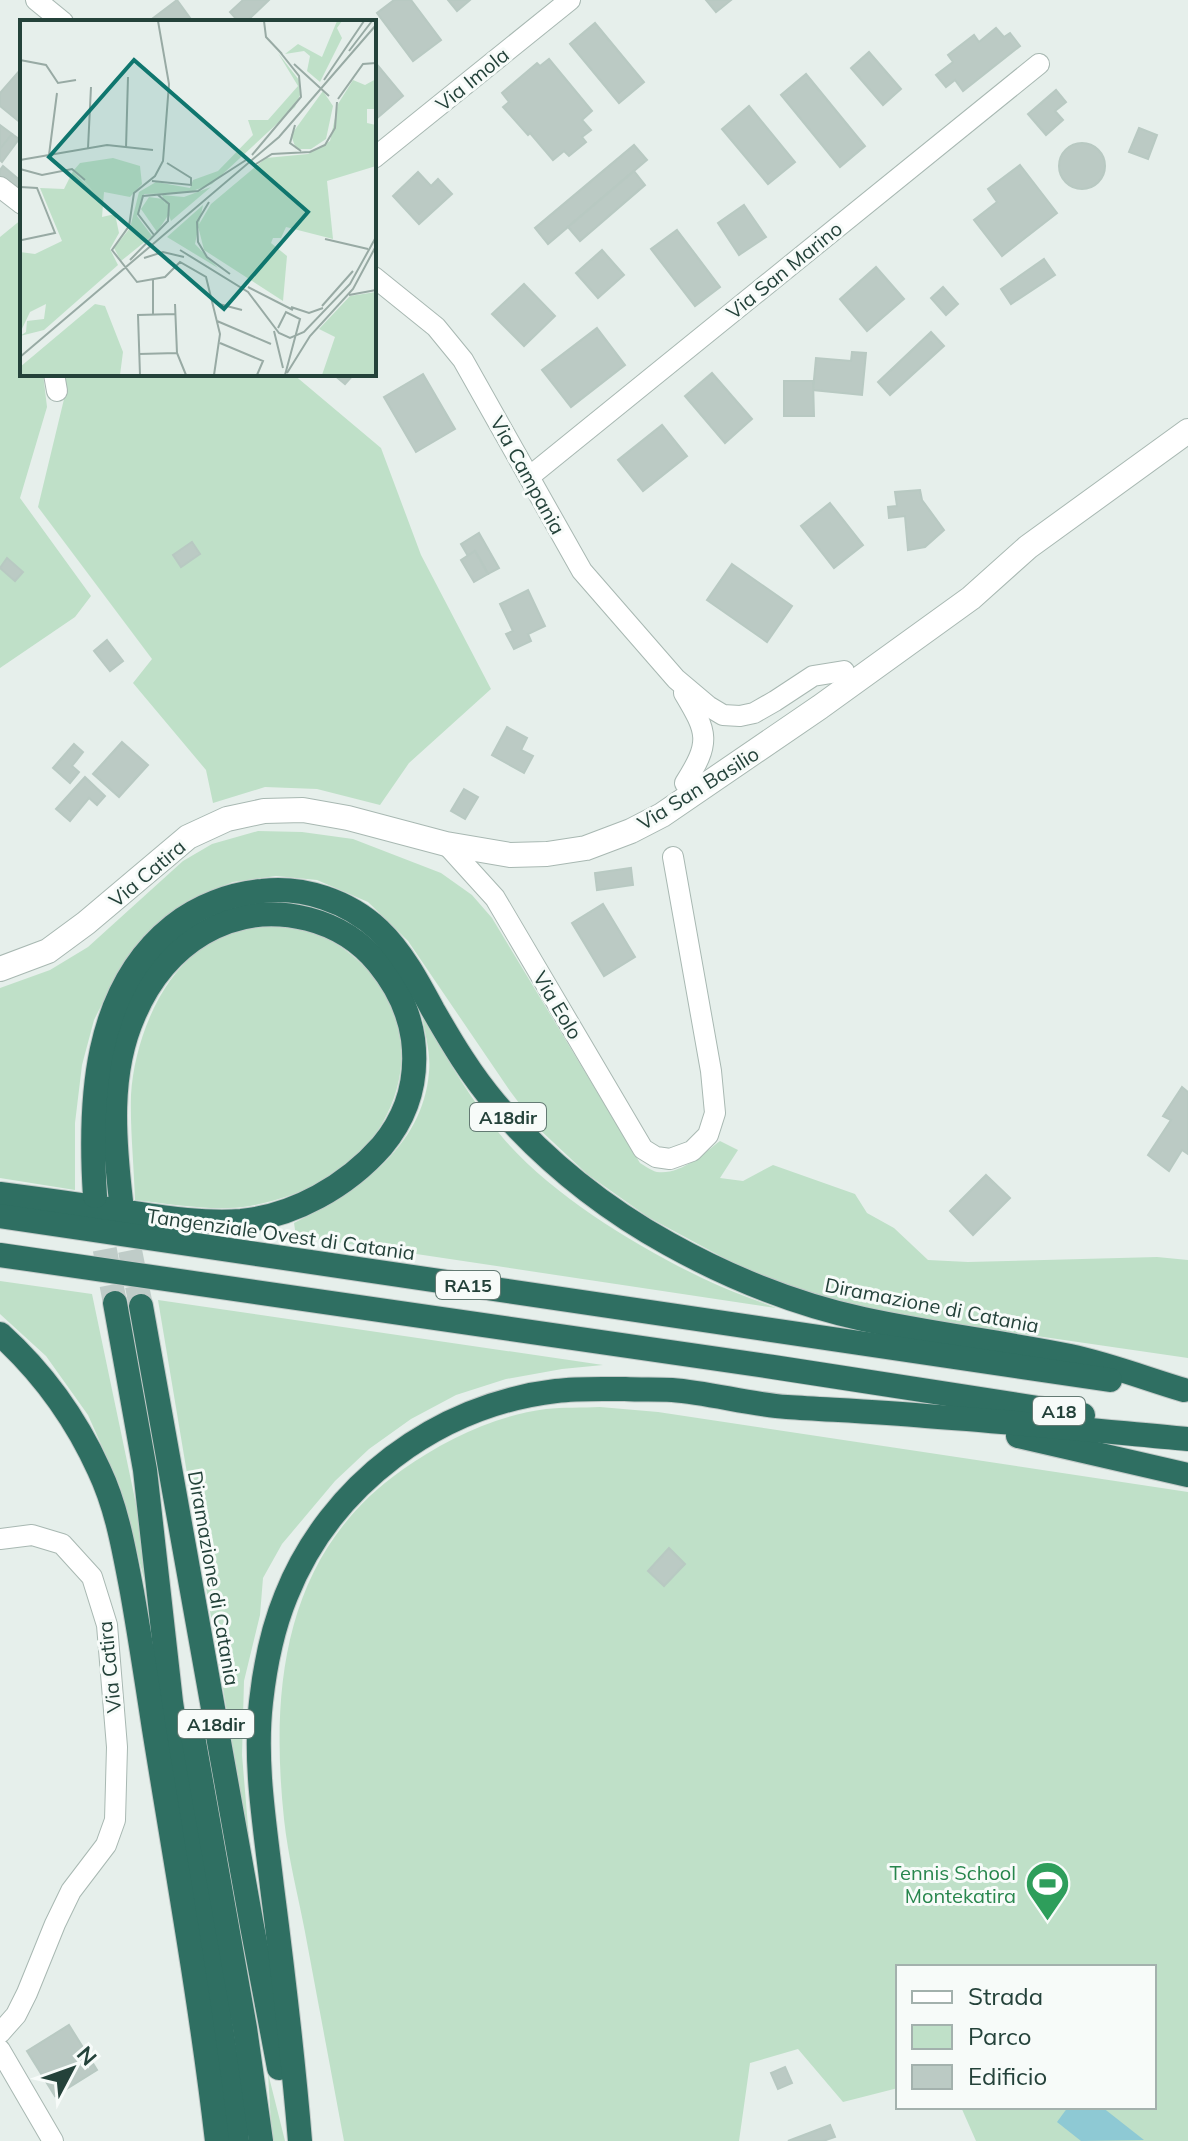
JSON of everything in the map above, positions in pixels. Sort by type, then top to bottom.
[{"type":"highway","name":"Diramazione di Catania","points":[[95,1196],[92,1122],[98,1064],[115,1009],[139,964],[170,928],[207,905],[229,897],[275,889],[301,892],[342,905],[379,930],[407,966],[462,1058],[495,1103],[563,1170],[598,1199],[666,1243],[739,1279],[793,1300],[916,1330],[1073,1356],[1186,1390]]},
{"type":"highway","points":[[0,1194],[216,1222],[244,1220],[296,1208],[339,1184],[359,1170],[390,1136],[402,1117],[414,1078],[415,1057],[406,1011],[397,990],[371,955],[337,929],[317,921],[276,913],[253,914],[215,926],[169,961],[155,978],[133,1016],[119,1068],[115,1123],[121,1201]]},
{"type":"highway","name":"Tangenziale Ovest di Catania","points":[[0,1216],[935,1355]]},
{"type":"highway","name":"RA15","points":[[0,1255],[930,1390]]},
{"type":"highway","name":"A18dir","points":[[115,1303],[145,1470],[171,1702],[237,2141]]},
{"type":"highway","name":"Diramazione di Catania","points":[[141,1306],[252,1926],[294,2141]]},
{"type":"highway","points":[[0,1334],[32,1364],[67,1409],[100,1471],[118,1523],[176,1863],[217,2141]]},
{"type":"highway","name":"A18","points":[[935,1355],[1186,1390]]},
{"type":"highway","points":[[773,1367],[927,1416],[1188,1475]]},
{"type":"highway","points":[[300,2141],[265,1826],[259,1753],[261,1705],[274,1633],[285,1597],[310,1547],[347,1498],[389,1460],[444,1423],[498,1401],[557,1390],[672,1390],[780,1407],[927,1416],[1188,1439]]},
{"type":"highway","name":"A18","points":[[930,1390],[1188,1431]]},
{"type":"highway","points":[[145,1470],[243,2013],[261,2141]]},
{"type":"highway","points":[[252,1926],[293,2061],[311,2141]]},
{"type":"street","points":[[36,0],[61,20]]},
{"type":"street","name":"Via Imola","points":[[376,156],[570,0]]},
{"type":"street","name":"Via San Marino","points":[[529,477],[1039,64]]},
{"type":"street","points":[[0,187],[20,202]]},
{"type":"street","name":"Via Campania","points":[[376,279],[436,327],[463,360],[582,571],[676,679]]},
{"type":"street","name":"Via San Basilio","points":[[446,844],[581,834],[627,817],[739,747],[965,584],[1028,547],[1188,431]]},
{"type":"street","name":"Via San Basilio","points":[[446,844],[510,855],[547,854],[586,848],[631,831],[675,807],[832,698],[971,598],[1028,547]]},
{"type":"street","points":[[676,679],[723,715],[740,716],[754,713],[813,676],[844,671]]},
{"type":"street","points":[[676,679],[705,731],[704,748],[685,783]]},
{"type":"street","name":"Via Catira","points":[[0,969],[48,951],[188,837],[227,819],[264,811],[303,810],[348,818],[446,844]]},
{"type":"street","name":"Via Eolo","points":[[446,844],[495,898],[643,1149],[656,1157],[670,1159],[692,1151],[708,1135],[715,1113],[711,1071],[673,857]]},
{"type":"street","name":"Via Catira","points":[[0,1539],[32,1535],[62,1544],[92,1577],[107,1625],[117,1747],[115,1820],[106,1845],[71,1891],[16,2015],[0,2033]]},
{"type":"street","points":[[0,2050],[53,2141]]},
{"type":"green space","points":[[20,221],[20,376],[43,376],[47,407],[20,498],[91,596],[75,617],[0,668],[0,237]]},
{"type":"green space","points":[[61,376],[295,376],[381,448],[421,555],[491,689],[409,763],[380,805],[317,789],[265,787],[213,803],[206,770],[133,683],[152,659],[38,507],[65,395]]},
{"type":"green space","points":[[258,831],[302,832],[353,839],[441,873],[472,895],[492,918],[640,1163],[648,1168],[657,1172],[675,1170],[720,1141],[738,1150],[720,1178],[743,1181],[773,1165],[855,1194],[867,1213],[894,1228],[928,1260],[968,1262],[1157,1257],[1188,1260],[1188,1358],[900,1316],[802,1292],[735,1264],[648,1217],[587,1174],[537,1127],[408,941],[368,902],[317,880],[276,876],[233,882],[189,900],[149,932],[121,966],[94,1020],[82,1065],[75,1123],[75,1190],[0,1178],[0,988],[50,970],[88,947],[183,861],[212,844]]},
{"type":"green space","points":[[253,925],[289,926],[322,936],[367,969],[386,995],[398,1022],[402,1051],[399,1080],[390,1109],[375,1135],[355,1158],[330,1177],[292,1195],[250,1206],[222,1208],[135,1200],[131,1095],[137,1056],[150,1016],[170,980],[197,952],[224,936]]},
{"type":"green space","points":[[422,1016],[491,1124],[545,1179],[595,1217],[649,1250],[711,1282],[776,1308],[296,1236],[294,1223],[362,1182],[400,1145],[414,1123],[424,1099],[429,1072]]},
{"type":"green space","points":[[0,1281],[92,1294],[137,1509],[147,1590],[120,1487],[88,1415],[46,1356],[0,1314]]},
{"type":"green space","points":[[158,1300],[603,1365],[506,1379],[456,1395],[411,1419],[369,1449],[335,1481],[282,1544],[263,1578],[260,1615],[244,1681],[242,1755],[250,1850]]},
{"type":"green space","points":[[600,1407],[658,1412],[1188,1492],[1188,2141],[976,2141],[962,2109],[1156,2109],[1156,1965],[896,1965],[896,2089],[843,2102],[798,2049],[750,2063],[739,2141],[344,2141],[284,1819],[280,1720],[284,1672],[294,1626],[309,1582],[332,1541],[362,1503],[402,1470],[452,1439],[488,1423],[546,1409]]},
{"type":"green space","points":[[268,2073],[285,2141],[272,2141]]},
{"type":"water","points":[[1067,2109],[1105,2109],[1144,2140],[1081,2141],[1057,2122]]},
{"type":"building","points":[[177,0],[192,20],[151,20]]},
{"type":"building","points":[[243,0],[269,0],[248,20],[237,20],[230,12]]},
{"type":"building","points":[[394,0],[411,0],[441,40],[413,61],[377,13]]},
{"type":"building","points":[[448,0],[470,0],[457,11]]},
{"type":"building","points":[[706,0],[731,0],[716,12]]},
{"type":"building","points":[[595,23],[644,82],[619,103],[570,44]]},
{"type":"building","points":[[996,28],[1004,37],[1010,33],[1020,46],[963,91],[955,80],[946,87],[936,75],[953,62],[948,55],[974,35],[979,42]]},
{"type":"building","points":[[869,52],[901,89],[883,105],[851,68]]},
{"type":"building","points":[[549,59],[592,111],[582,120],[591,130],[582,137],[586,142],[569,156],[564,151],[553,160],[503,107],[509,102],[502,93],[537,63],[540,66]]},
{"type":"building","points":[[376,63],[403,96],[376,119]]},
{"type":"building","points":[[20,70],[20,122],[0,106],[0,93]]},
{"type":"building","points":[[806,74],[865,146],[840,167],[781,95]]},
{"type":"building","points":[[1056,90],[1066,102],[1055,111],[1063,120],[1046,135],[1028,114]]},
{"type":"building","points":[[749,106],[795,162],[768,184],[722,129]]},
{"type":"building","points":[[0,125],[12,134],[0,149]]},
{"type":"building","points":[[1139,128],[1157,135],[1148,159],[1129,152]]},
{"type":"building","points":[[12,134],[19,139],[2,162],[0,149]]},
{"type":"building","points":[[1082,143],[1098,150],[1105,166],[1098,182],[1082,189],[1066,182],[1059,166],[1066,150]]},
{"type":"building","points":[[634,145],[647,160],[548,244],[535,228]]},
{"type":"building","points":[[1020,165],[1057,213],[1002,256],[974,220],[997,202],[988,189]]},
{"type":"building","points":[[3,166],[20,180],[20,194],[0,179]]},
{"type":"building","points":[[634,171],[645,185],[580,241],[568,227]]},
{"type":"building","points":[[418,172],[431,186],[438,179],[452,194],[419,224],[393,196]]},
{"type":"building","points":[[744,205],[766,237],[739,255],[718,223]]},
{"type":"building","points":[[677,230],[720,287],[695,306],[651,249]]},
{"type":"building","points":[[602,250],[624,275],[598,298],[576,273]]},
{"type":"building","points":[[1044,259],[1055,275],[1011,304],[1001,289]]},
{"type":"building","points":[[876,267],[904,299],[867,331],[840,299]]},
{"type":"building","points":[[524,284],[555,316],[524,346],[492,314]]},
{"type":"building","points":[[943,287],[958,304],[946,315],[931,298]]},
{"type":"building","points":[[597,328],[625,365],[571,407],[542,370]]},
{"type":"building","points":[[931,332],[944,346],[890,395],[878,382]]},
{"type":"building","points":[[852,352],[866,353],[862,395],[813,390],[816,358],[851,361]]},
{"type":"building","points":[[712,373],[752,419],[725,443],[685,396]]},
{"type":"building","points":[[423,374],[455,429],[416,452],[384,397]]},
{"type":"building","points":[[335,376],[352,376],[345,384]]},
{"type":"building","points":[[784,381],[813,381],[814,416],[784,416]]},
{"type":"building","points":[[662,425],[687,456],[643,491],[618,460]]},
{"type":"building","points":[[920,490],[922,500],[944,530],[925,547],[908,550],[905,516],[889,518],[888,507],[897,506],[895,492]]},
{"type":"building","points":[[830,503],[863,545],[834,568],[801,526]]},
{"type":"building","points":[[479,533],[499,568],[488,574],[475,551],[468,556],[461,544]]},
{"type":"building","points":[[192,542],[200,554],[181,567],[173,555]]},
{"type":"building","points":[[475,551],[488,574],[474,582],[461,560]]},
{"type":"building","points":[[7,558],[23,572],[15,581],[0,568]]},
{"type":"building","points":[[732,564],[792,606],[767,642],[707,600]]},
{"type":"building","points":[[528,590],[545,626],[528,634],[531,641],[514,649],[506,634],[513,631],[500,604]]},
{"type":"building","points":[[107,640],[123,661],[110,671],[94,651]]},
{"type":"building","points":[[507,727],[527,738],[521,750],[533,756],[524,773],[492,755]]},
{"type":"building","points":[[122,742],[148,765],[119,797],[93,774]]},
{"type":"building","points":[[74,744],[83,752],[72,766],[79,772],[70,783],[53,768]]},
{"type":"building","points":[[85,777],[105,796],[97,805],[89,798],[70,821],[56,809]]},
{"type":"building","points":[[464,789],[478,797],[465,819],[451,811]]},
{"type":"building","points":[[631,868],[633,885],[597,890],[595,873]]},
{"type":"building","points":[[603,904],[635,957],[604,976],[572,923]]},
{"type":"building","points":[[1182,1087],[1188,1092],[1188,1154],[1182,1150],[1169,1171],[1148,1155],[1171,1120],[1163,1116]]},
{"type":"building","points":[[986,1175],[1010,1198],[973,1235],[950,1211]]},
{"type":"building","points":[[669,1548],[685,1564],[664,1586],[648,1571]]},
{"type":"building","points":[[69,2025],[97,2070],[55,2096],[27,2051]]},
{"type":"building","points":[[785,2067],[792,2083],[778,2089],[771,2073]]},
{"type":"building","points":[[830,2125],[835,2137],[823,2141],[788,2141]]},
{"type":"tunnel","points":[[98,1214],[115,1303]]},
{"type":"tunnel","points":[[123,1215],[141,1306]]},
{"type":"place","name":"Tennis School Montekatira","points":[[1047,1923]]}]
